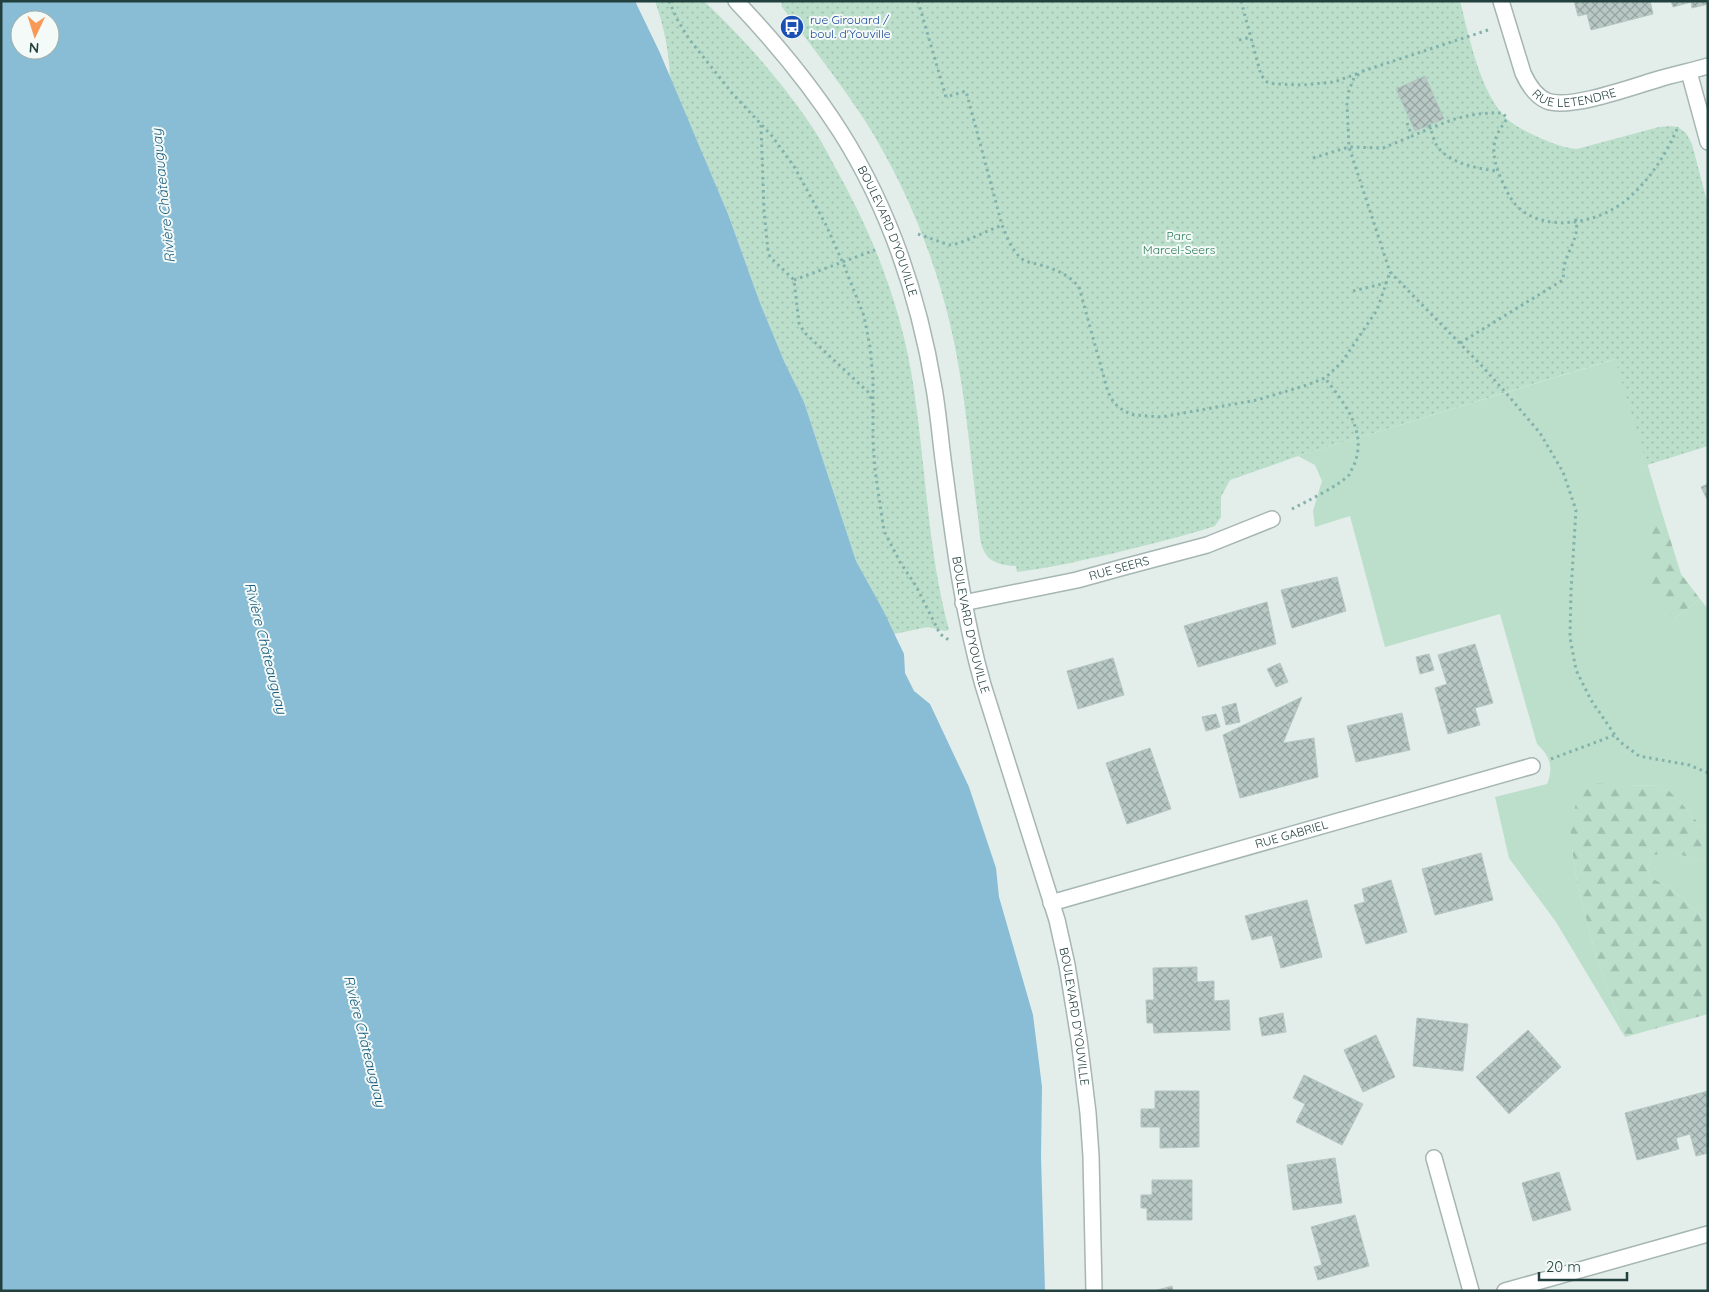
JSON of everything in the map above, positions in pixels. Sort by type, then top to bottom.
[{"type":"street","name":"BOULEVARD D'YOUVILLE","points":[[736,1],[766,32],[792,64],[839,130],[855,158],[895,242],[916,304],[933,379],[964,603],[983,685],[1057,920],[1067,965],[1086,1086],[1091,1156],[1094,1291]]},
{"type":"street","name":"RUE LETENDRE","points":[[1501,1],[1528,84],[1538,96],[1547,100],[1561,102],[1580,100],[1708,66]]},
{"type":"street","points":[[1689,72],[1708,142]]},
{"type":"street","name":"RUE SEERS","points":[[964,603],[1077,580],[1206,545],[1272,519]]},
{"type":"street","name":"RUE GABRIEL","points":[[1051,903],[1532,766]]},
{"type":"street","points":[[1434,1158],[1471,1291]]},
{"type":"street","points":[[1505,1291],[1708,1234]]},
{"type":"path","points":[[669,1],[677,19],[694,45],[732,93],[761,124],[795,168],[826,225],[843,263],[864,316],[873,371],[875,470],[884,531],[920,594],[940,634]]},
{"type":"path","points":[[918,1],[946,96],[966,91],[1002,225],[1015,252],[1024,261],[1058,270],[1070,277],[1079,286],[1108,392],[1114,404],[1124,412],[1134,415],[1161,417],[1257,400],[1325,378],[1342,362],[1377,310],[1390,272]]},
{"type":"path","points":[[1241,1],[1261,75],[1268,82],[1275,84],[1303,86],[1334,82],[1508,24]]},
{"type":"path","points":[[1239,40],[1251,37]]},
{"type":"path","points":[[1363,71],[1354,78],[1346,104],[1349,147],[1390,272],[1483,367],[1540,433],[1563,472],[1576,510],[1570,637],[1576,670],[1591,700],[1619,741],[1638,756],[1689,765],[1708,773]]},
{"type":"path","points":[[1313,158],[1349,147],[1383,148],[1430,126],[1458,117],[1487,112],[1502,113],[1507,119],[1497,134],[1493,150],[1498,171],[1511,202],[1521,210],[1541,219],[1555,222],[1576,222],[1610,210],[1624,202],[1635,192],[1659,165],[1678,127]]},
{"type":"path","points":[[1407,123],[1412,136]]},
{"type":"path","points":[[761,124],[768,251],[770,257],[794,280],[799,324],[804,332],[868,392],[873,400]]},
{"type":"path","points":[[1430,126],[1436,144],[1445,153],[1461,163],[1498,171]]},
{"type":"path","points":[[1460,343],[1563,280],[1564,265],[1574,241],[1576,222],[1574,217]]},
{"type":"path","points":[[918,234],[949,245],[960,243],[1002,225]]},
{"type":"path","points":[[794,280],[875,250]]},
{"type":"path","points":[[1353,291],[1387,283]]},
{"type":"path","points":[[1272,519],[1327,490],[1350,474],[1357,458],[1359,437],[1356,426],[1345,405],[1325,378]]},
{"type":"path","points":[[1532,766],[1615,735]]},
{"type":"green space","points":[[655,1],[704,1],[732,28],[771,72],[810,124],[828,154],[862,220],[885,275],[909,361],[936,571],[949,630],[945,631],[928,627],[894,634],[856,561],[804,402],[784,361],[760,303],[728,214],[670,78],[666,39]]},
{"type":"green space","name":"Parc Marcel-Seers","points":[[781,1],[1460,1],[1477,63],[1490,95],[1507,119],[1518,127],[1567,148],[1577,149],[1659,127],[1678,127],[1686,133],[1692,144],[1708,205],[1708,446],[1647,465],[1615,359],[1298,456],[1230,480],[1221,497],[1221,517],[1215,526],[1115,553],[1067,564],[1017,572],[1016,566],[991,560],[983,550],[981,543],[965,407],[949,319],[934,268],[918,224],[888,159],[864,119],[782,7]]},
{"type":"green space","points":[[1616,359],[1662,513],[1655,518],[1674,619],[1700,599],[1708,609],[1708,829],[1701,826],[1662,785],[1628,786],[1572,848],[1577,882],[1594,949],[1625,1037],[1556,922],[1509,858],[1495,797],[1547,784],[1550,762],[1537,744],[1500,614],[1385,647],[1350,516],[1315,527],[1313,511],[1322,481],[1315,465],[1298,456]]},
{"type":"green space","points":[[1662,513],[1681,574],[1700,599],[1674,619],[1656,593],[1649,572],[1651,536],[1655,518]]},
{"type":"green space","points":[[1593,783],[1628,786],[1663,785],[1701,826],[1708,829],[1708,863],[1681,855],[1661,854],[1654,855],[1647,867],[1651,878],[1669,887],[1708,921],[1708,1014],[1625,1037],[1594,949],[1577,882],[1572,848],[1570,823],[1578,798]]},
{"type":"green space","points":[[1668,853],[1695,858],[1708,863],[1708,921],[1669,887],[1651,878],[1647,867],[1654,855]]},
{"type":"water","name":"Rivière Châteauguay","points":[[1,1],[635,1],[660,53],[728,214],[760,303],[784,361],[804,402],[856,561],[904,654],[905,673],[914,691],[930,704],[969,787],[996,868],[999,897],[1033,1015],[1042,1087],[1041,1157],[1045,1291],[1,1291]]},
{"type":"building","points":[[1574,1],[1650,1],[1653,14],[1591,30],[1587,14],[1578,16]]},
{"type":"building","points":[[1671,1],[1708,1],[1708,4],[1692,8],[1691,2],[1673,7]]},
{"type":"building","points":[[1425,76],[1444,119],[1415,131],[1396,89]]},
{"type":"building","points":[[1708,484],[1708,501],[1701,487]]},
{"type":"building","points":[[1337,577],[1346,611],[1292,628],[1281,590]]},
{"type":"building","points":[[1267,602],[1276,644],[1198,667],[1184,626]]},
{"type":"building","points":[[1475,644],[1493,703],[1475,708],[1480,725],[1448,734],[1435,688],[1447,684],[1438,655]]},
{"type":"building","points":[[1429,654],[1434,670],[1420,674],[1416,657]]},
{"type":"building","points":[[1113,658],[1124,695],[1078,709],[1067,671]]},
{"type":"building","points":[[1280,663],[1288,682],[1276,687],[1267,669]]},
{"type":"building","points":[[1302,697],[1283,743],[1314,738],[1318,777],[1240,798],[1223,735]]},
{"type":"building","points":[[1236,703],[1240,722],[1226,725],[1222,707]]},
{"type":"building","points":[[1402,713],[1410,750],[1356,762],[1347,726]]},
{"type":"building","points":[[1216,714],[1220,727],[1206,731],[1202,717]]},
{"type":"building","points":[[1150,748],[1171,809],[1127,824],[1106,763]]},
{"type":"building","points":[[1481,853],[1493,900],[1435,915],[1422,869]]},
{"type":"building","points":[[1391,880],[1407,932],[1366,944],[1354,905],[1365,902],[1362,889]]},
{"type":"building","points":[[1307,900],[1322,957],[1281,968],[1272,935],[1252,940],[1245,916]]},
{"type":"building","points":[[1197,967],[1197,982],[1214,981],[1214,1001],[1229,1000],[1230,1030],[1154,1033],[1153,1023],[1147,1023],[1146,1000],[1154,1000],[1153,968]]},
{"type":"building","points":[[1283,1013],[1286,1032],[1262,1036],[1259,1018]]},
{"type":"building","points":[[1417,1018],[1468,1024],[1463,1071],[1413,1066]]},
{"type":"building","points":[[1528,1030],[1561,1067],[1509,1114],[1476,1077]]},
{"type":"building","points":[[1376,1035],[1395,1077],[1363,1092],[1344,1050]]},
{"type":"building","points":[[1304,1075],[1363,1104],[1342,1145],[1296,1122],[1305,1104],[1293,1098]]},
{"type":"building","points":[[1155,1091],[1199,1091],[1199,1147],[1160,1148],[1160,1127],[1141,1127],[1141,1109],[1155,1109]]},
{"type":"building","points":[[1708,1091],[1708,1153],[1696,1156],[1690,1134],[1676,1138],[1679,1149],[1637,1160],[1625,1113]]},
{"type":"building","points":[[1335,1158],[1342,1203],[1293,1210],[1287,1165]]},
{"type":"building","points":[[1559,1172],[1571,1210],[1533,1221],[1522,1183]]},
{"type":"building","points":[[1152,1180],[1192,1180],[1192,1220],[1147,1220],[1147,1208],[1141,1208],[1141,1195],[1152,1195]]},
{"type":"building","points":[[1355,1215],[1369,1266],[1318,1280],[1314,1267],[1322,1265],[1311,1227]]},
{"type":"building","points":[[1172,1286],[1173,1291],[1154,1291]]},
{"type":"place","name":"rue Girouard / boul. d'Youville","points":[[792,27]]}]
